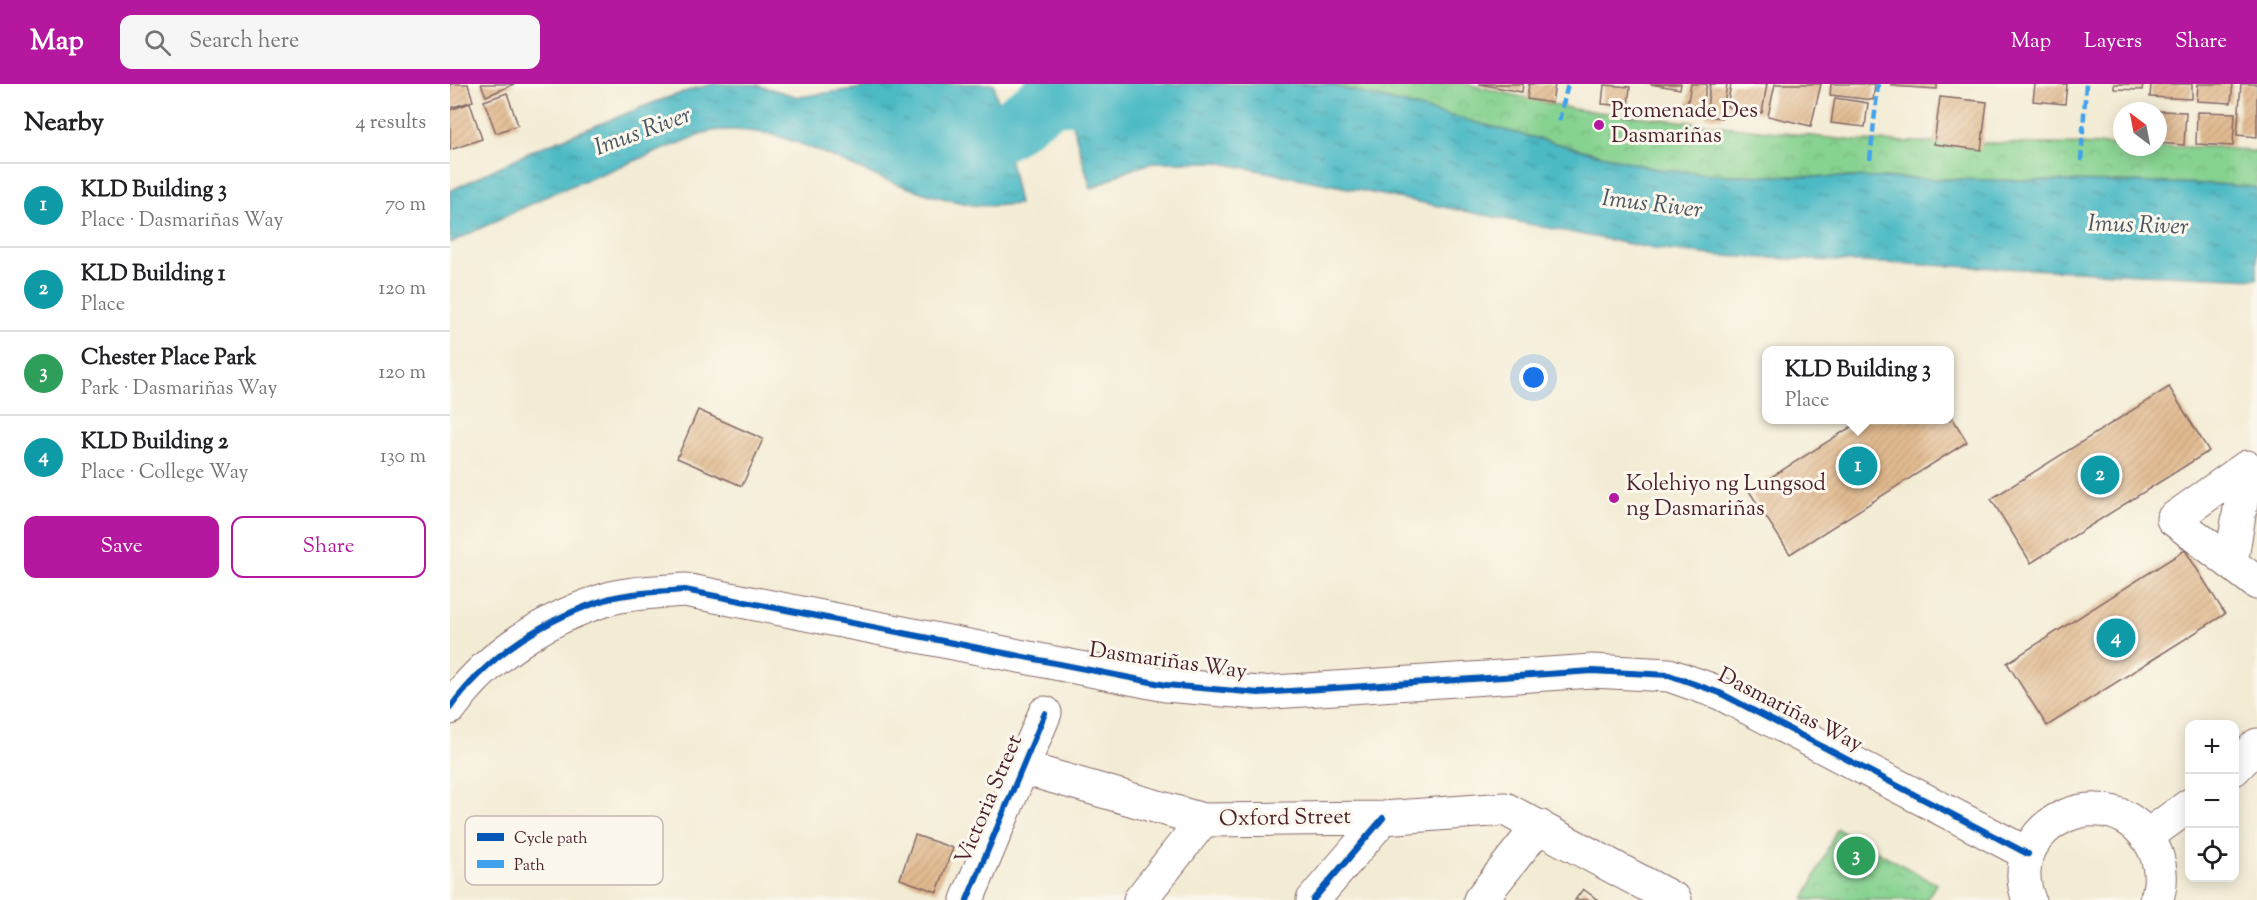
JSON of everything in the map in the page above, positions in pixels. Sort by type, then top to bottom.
[{"type":"street","points":[[2231,563],[2257,583]]},
{"type":"street","name":"Dasmariñas Way","points":[[450,708],[499,655],[551,621],[613,598],[684,590],[1166,685],[1259,693],[1592,671],[1669,675],[1720,693],[2028,854]]},
{"type":"street","name":"Victoria Street","points":[[967,900],[1045,713]]},
{"type":"street","points":[[2239,765],[2257,745]]},
{"type":"street","name":"Oxford Street","points":[[1023,768],[1203,820],[1383,818],[1505,809],[1664,897]]},
{"type":"street","points":[[2147,836],[2185,808]]},
{"type":"street","points":[[2029,900],[2024,874],[2028,854],[2037,838],[2049,825],[2064,815],[2082,810],[2101,809],[2118,814],[2134,823],[2147,836],[2157,854],[2160,874],[2156,900]]},
{"type":"street","points":[[1314,900],[1383,818]]},
{"type":"street","points":[[1140,900],[1203,820]]},
{"type":"street","points":[[1480,900],[1539,826]]},
{"type":"green space","name":"Promenade Des Dasmariñas","points":[[1326,84],[1467,84],[1573,109],[1856,141],[2113,145],[2113,156],[2167,156],[2167,147],[2216,147],[2257,152],[2257,188],[2217,184],[1724,175],[1656,169]]},
{"type":"green space","points":[[1837,829],[1936,884],[1926,900],[1804,900]]},
{"type":"water","points":[[716,84],[757,85],[799,97],[889,84],[994,84],[1019,204],[979,206],[949,200],[887,180],[815,149],[776,136],[734,130],[710,131],[556,192],[450,243],[450,191],[534,150],[658,101]]},
{"type":"water","points":[[1061,84],[1326,84],[1655,169],[1724,175],[2217,184],[2257,188],[2257,279],[1722,256],[1655,249],[1216,162],[1155,162],[1124,172],[1091,189]]},
{"type":"building","points":[[450,84],[468,84],[473,101],[450,108]]},
{"type":"building","points":[[481,84],[515,84],[486,96]]},
{"type":"building","points":[[1479,84],[1523,84],[1522,92]]},
{"type":"building","points":[[1529,84],[1555,84],[1552,103],[1527,99]]},
{"type":"building","points":[[1650,84],[1681,84],[1680,89]]},
{"type":"building","points":[[1691,84],[1707,84],[1702,108],[1687,106]]},
{"type":"building","points":[[1710,84],[1727,84],[1722,118],[1706,116]]},
{"type":"building","points":[[1731,84],[1767,84],[1762,113],[1727,107]]},
{"type":"building","points":[[1775,84],[1821,84],[1811,126],[1768,116]]},
{"type":"building","points":[[1831,84],[1875,84],[1873,100],[1830,95]]},
{"type":"building","points":[[1891,84],[1937,84],[1937,89],[1891,86]]},
{"type":"building","points":[[2035,84],[2067,84],[2065,104],[2033,101]]},
{"type":"building","points":[[2114,84],[2143,84],[2142,90],[2114,89]]},
{"type":"building","points":[[2151,84],[2192,84],[2192,99],[2150,97]]},
{"type":"building","points":[[2198,84],[2233,84],[2231,103],[2197,101]]},
{"type":"building","points":[[2241,84],[2257,84],[2257,137],[2237,135]]},
{"type":"building","points":[[1604,85],[1630,87],[1628,106],[1602,104]]},
{"type":"building","points":[[507,93],[518,125],[496,133],[484,101]]},
{"type":"building","points":[[1940,97],[1987,102],[1981,150],[1934,144]]},
{"type":"building","points":[[1835,98],[1868,103],[1865,127],[1831,123]]},
{"type":"building","points":[[470,103],[482,139],[450,150],[450,110]]},
{"type":"building","points":[[2167,111],[2186,112],[2184,145],[2167,144]]},
{"type":"building","points":[[2197,112],[2235,113],[2233,146],[2196,144]]},
{"type":"building","points":[[2169,387],[2209,451],[2031,563],[1991,499]]},
{"type":"building","points":[[698,410],[763,439],[742,486],[677,458]]},
{"type":"building","points":[[1954,421],[1967,442],[1790,554],[1749,491],[1856,424],[1954,424]]},
{"type":"building","points":[[2185,550],[2225,614],[2047,726],[2007,663]]},
{"type":"building","points":[[915,835],[953,848],[937,892],[900,879]]},
{"type":"building","points":[[1583,889],[1598,900],[1575,900]]},
{"type":"waterway","name":"Imus River","points":[[1059,97],[1102,94],[1142,106]]},
{"type":"waterway","name":"Imus River","points":[[925,144],[1003,132],[1046,101]]},
{"type":"marked path","points":[[1559,121],[1568,84]]},
{"type":"marked path","points":[[1870,160],[1878,84]]},
{"type":"marked path","points":[[2081,161],[2086,84]]},
{"type":"cycle path","points":[[450,708],[465,689],[501,654],[542,627],[587,606],[611,598],[638,593],[685,590],[1166,685],[1259,693],[1592,671],[1669,675],[1720,693],[2028,854]]},
{"type":"cycle path","points":[[967,900],[1045,713]]},
{"type":"cycle path","points":[[1313,900],[1383,818]]},
{"type":"place","name":"Promenade Des Dasmariñas","points":[[1599,125]]},
{"type":"place","name":"KLD Building 3","points":[[1858,466]]},
{"type":"place","name":"KLD Building 1","points":[[2100,475]]},
{"type":"place","name":"Kolehiyo ng Lungsod ng Dasmariñas","points":[[1614,498]]},
{"type":"place","name":"KLD Building 2","points":[[2116,638]]},
{"type":"place","name":"Chester Place Park","points":[[1856,856]]}]
